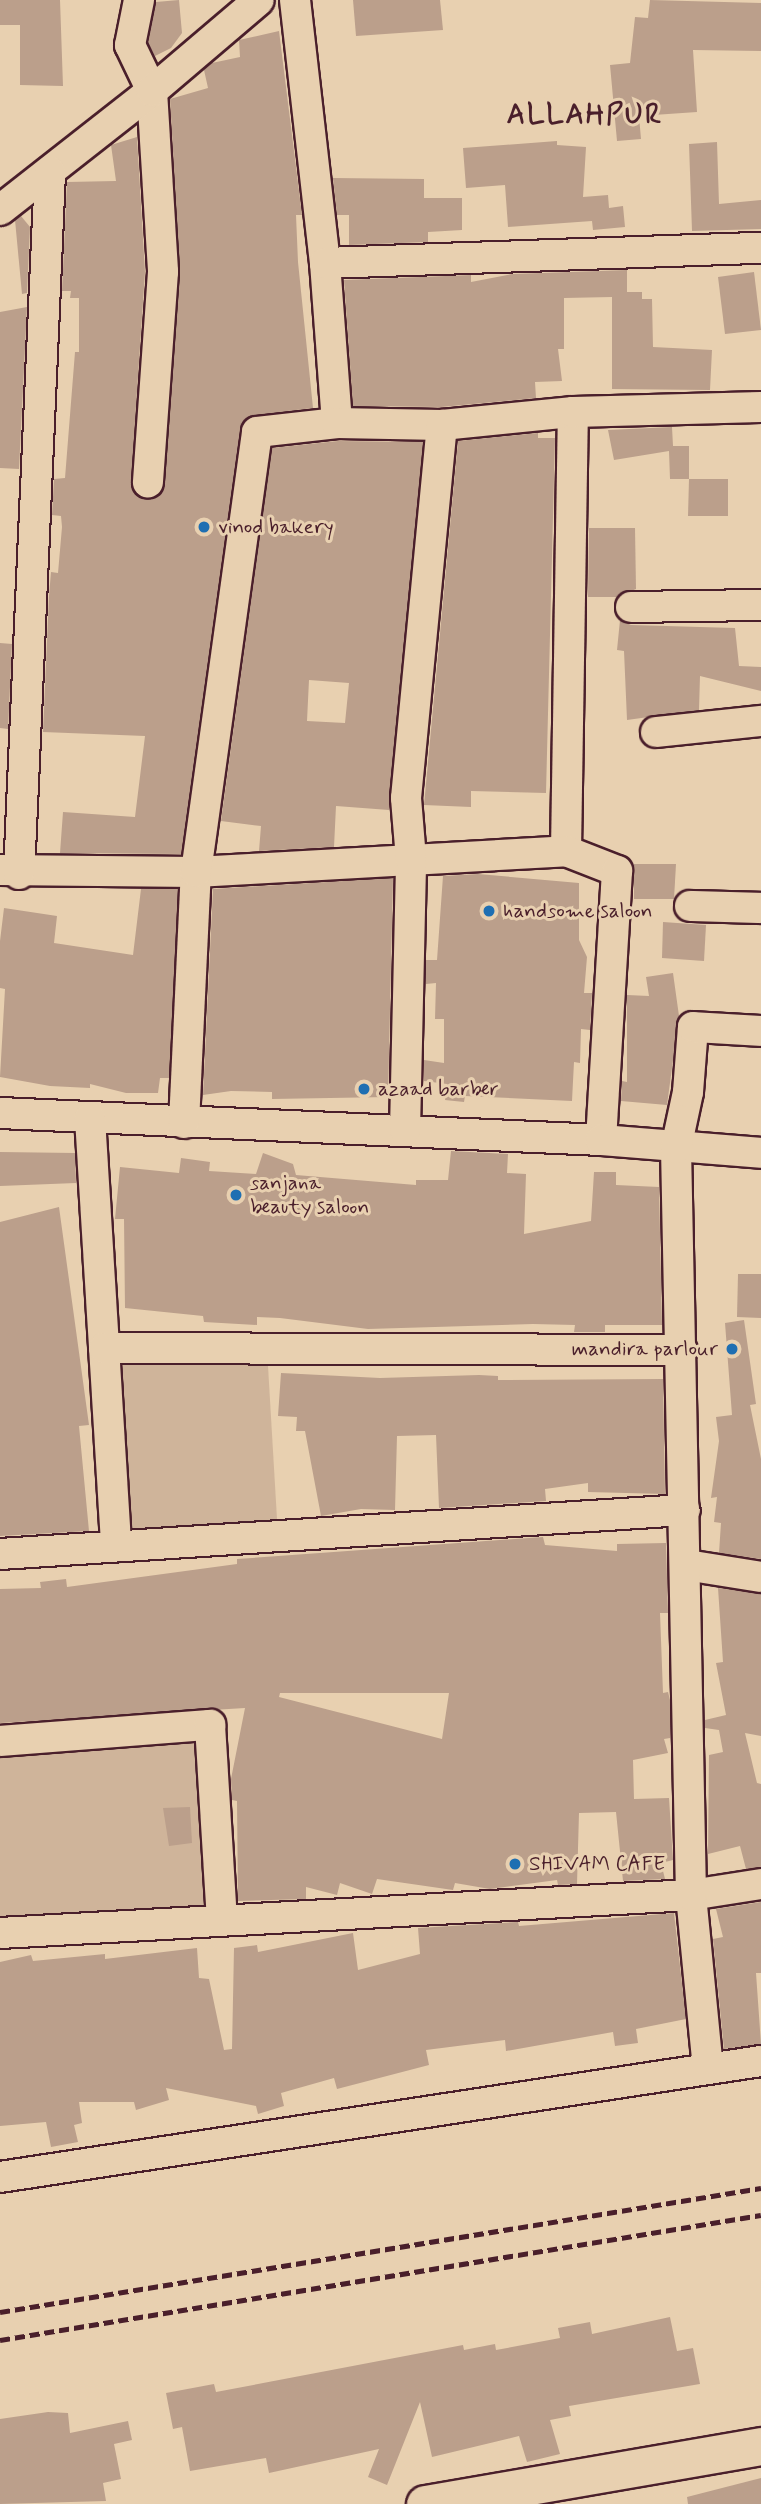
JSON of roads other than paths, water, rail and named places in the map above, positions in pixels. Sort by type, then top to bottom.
[{"type":"street","points":[[139,0],[130,45],[152,91],[163,272],[148,482]]},
{"type":"street","points":[[0,210],[152,91],[259,0]]},
{"type":"street","points":[[295,0],[325,263],[337,423]]},
{"type":"street","points":[[50,172],[10,872],[195,872],[566,851],[617,871],[601,1140]]},
{"type":"street","points":[[325,263],[761,248]]},
{"type":"street","points":[[184,1123],[195,872],[257,432],[337,423],[442,425],[573,412],[761,407]]},
{"type":"street","points":[[566,851],[573,412]]},
{"type":"street","points":[[405,1130],[411,859],[406,798],[442,425]]},
{"type":"street","points":[[631,607],[761,605]]},
{"type":"street","points":[[656,732],[761,721]]},
{"type":"street","points":[[690,906],[761,908]]},
{"type":"street","points":[[708,2069],[691,1895],[676,1148],[688,1092],[693,1027],[761,1031]]},
{"type":"street","points":[[0,1113],[601,1140],[761,1153]]},
{"type":"street","points":[[90,1118],[116,1546]]},
{"type":"street","points":[[104,1348],[682,1350]]},
{"type":"street","points":[[0,1554],[685,1510]]},
{"type":"street","points":[[686,1565],[761,1577]]},
{"type":"street","points":[[0,1741],[210,1725],[222,1920]]},
{"type":"street","points":[[0,1933],[691,1895],[761,1884]]},
{"type":"street","points":[[0,2177],[761,2062]]},
{"type":"street","points":[[425,2504],[761,2446]]},
{"type":"railway","points":[[0,2312],[761,2188]]},
{"type":"railway","points":[[0,2340],[761,2215]]},
{"type":"place","name":"vinod bakery","points":[[204,527]]},
{"type":"place","name":"handsome saloon","points":[[489,911]]},
{"type":"place","name":"azaad barber","points":[[364,1089]]},
{"type":"place","name":"sanjana beauty saloon","points":[[236,1195]]},
{"type":"place","name":"mandira parlour","points":[[732,1349]]},
{"type":"place","name":"SHIVAM CAFE","points":[[515,1864]]},
{"type":"district","name":"ALLAHPUR","points":[[585,116]]}]
